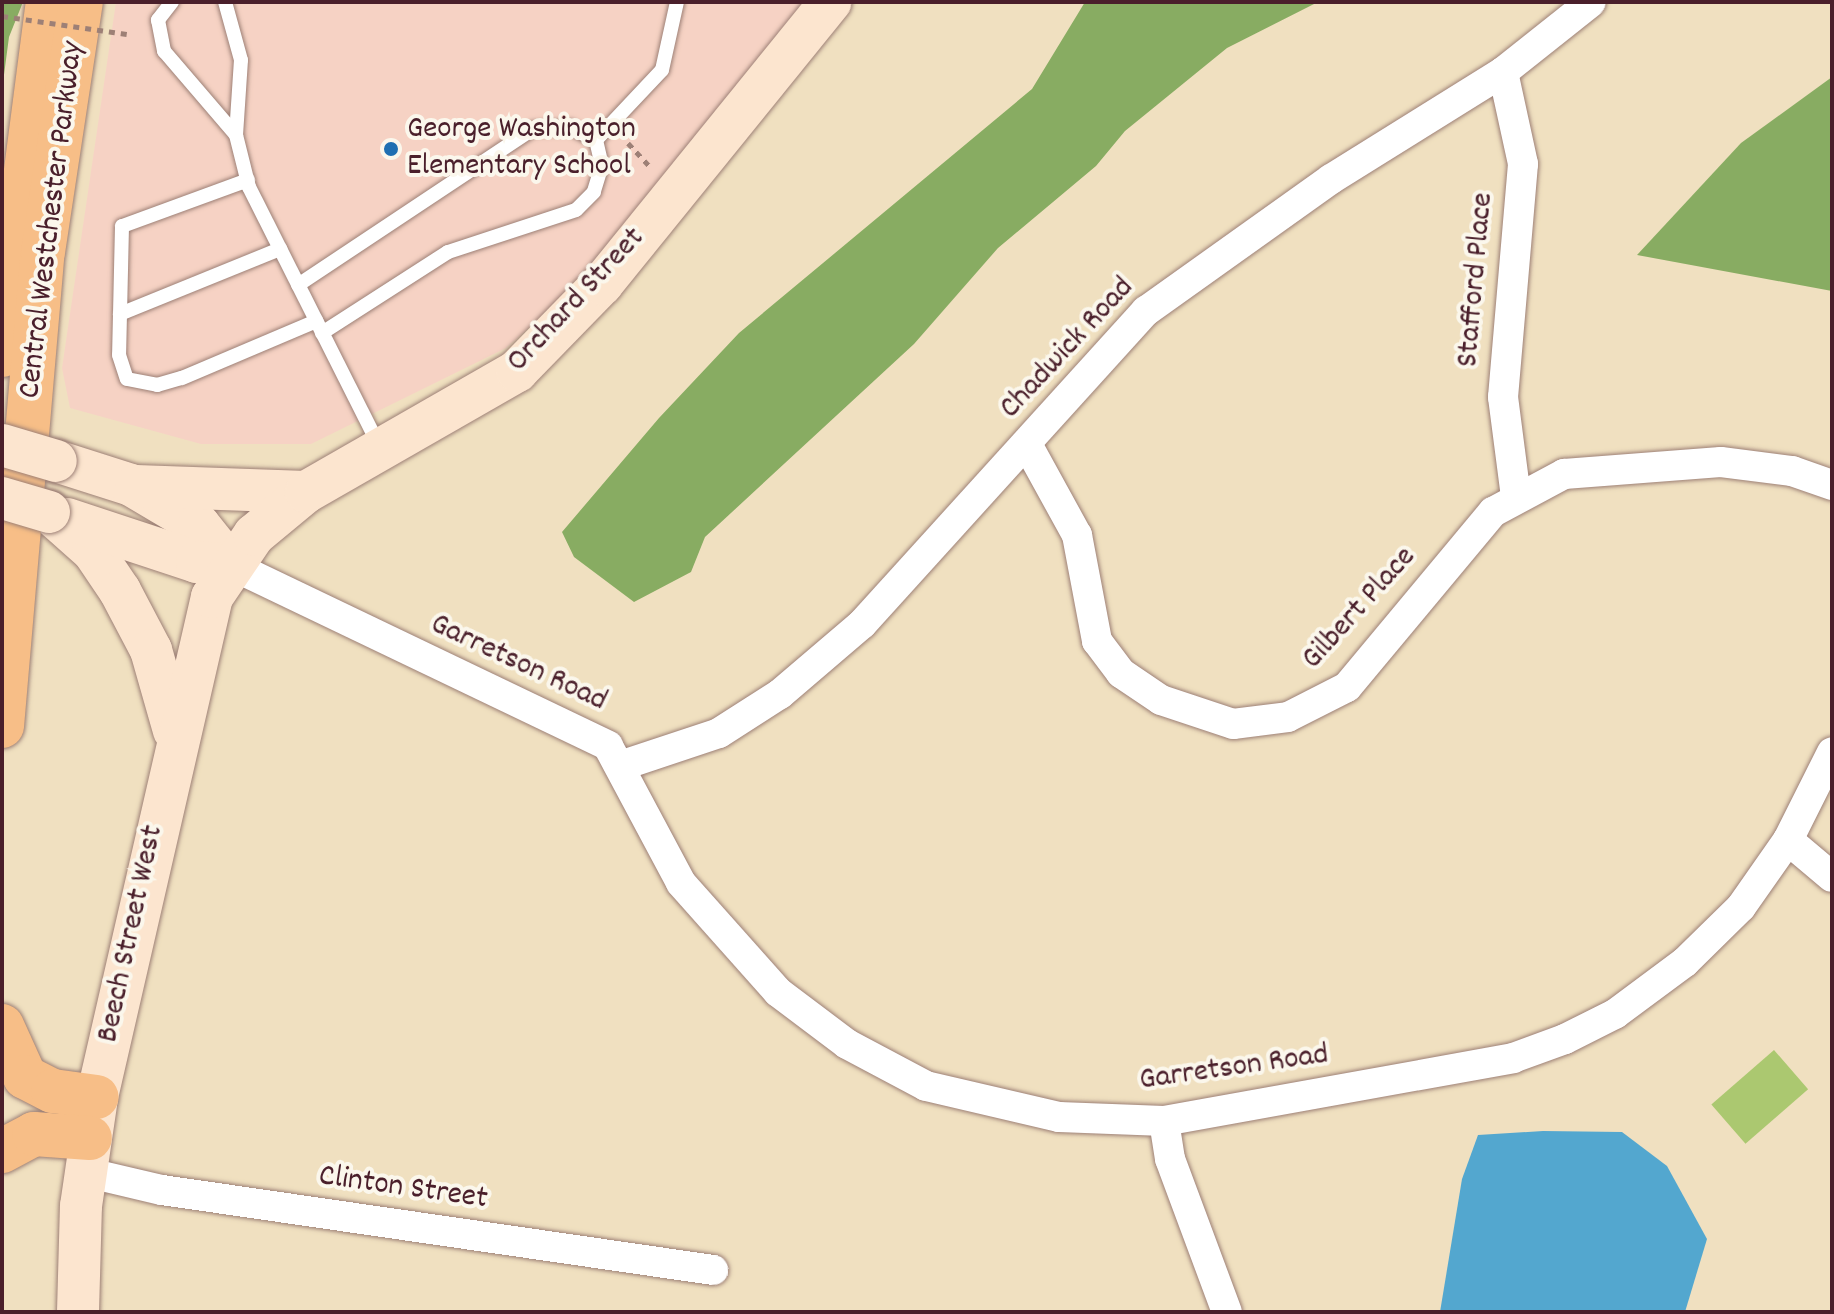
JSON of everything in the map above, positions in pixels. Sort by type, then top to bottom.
[{"type":"main road","name":"Central Westchester Parkway","points":[[2,726],[43,252],[81,2]]},
{"type":"main road","name":"Central Westchester Parkway","points":[[2,355],[46,17]]},
{"type":"main road","points":[[2,189],[46,17]]},
{"type":"main road","points":[[2,1026],[25,1077],[53,1091],[91,1136]]},
{"type":"main road","points":[[2,1151],[34,1134],[91,1136]]},
{"type":"street","name":"Orchard Street","points":[[231,565],[306,492],[382,452],[517,371],[602,284],[830,2]]},
{"type":"street","name":"Chadwick Road","points":[[623,765],[719,733],[780,694],[862,624],[1028,446],[1146,311],[1331,179],[1503,72],[1591,2]]},
{"type":"street","name":"Stafford Place","points":[[1503,72],[1523,164],[1503,397],[1516,497]]},
{"type":"street","points":[[2,445],[131,485],[199,525],[231,565]]},
{"type":"street","name":"Gilbert Place","points":[[1028,446],[1077,535],[1097,641],[1121,673],[1161,700],[1233,724],[1288,717],[1347,687],[1493,512],[1564,474],[1721,462],[1792,471],[1832,485]]},
{"type":"street","points":[[131,485],[306,492]]},
{"type":"street","points":[[2,498],[197,562],[231,565]]},
{"type":"street","points":[[49,512],[93,551],[120,591],[151,650],[175,735]]},
{"type":"street","name":"Garretson Road","points":[[231,565],[279,594],[588,733],[623,765],[681,883],[725,940],[847,1044],[926,1086],[983,1102],[1059,1117],[1164,1121],[1499,1061],[1565,1039],[1615,1014],[1685,962],[1741,907],[1788,840],[1832,752]]},
{"type":"street","name":"Beech Street West","points":[[78,1312],[91,1136],[175,735],[202,627],[231,565]]},
{"type":"street","points":[[1788,840],[1832,877]]},
{"type":"street","points":[[1164,1121],[1170,1159],[1227,1312]]},
{"type":"street","name":"Clinton Street","points":[[91,1136],[162,1190],[713,1270]]},
{"type":"lane","points":[[172,2],[156,34],[164,51],[236,135]]},
{"type":"lane","points":[[225,2],[241,60],[236,135],[248,180],[382,452]]},
{"type":"lane","points":[[596,140],[662,70],[677,2]]},
{"type":"lane","points":[[248,180],[122,226],[120,314],[127,379],[157,385],[319,327],[448,252],[576,210],[594,192],[602,165],[596,140],[570,127],[533,129],[298,285]]},
{"type":"lane","points":[[120,314],[280,249]]},
{"type":"path","points":[[2,16],[127,34]]},
{"type":"shaded area","name":"George Washington Elementary School","points":[[116,2],[808,2],[588,275],[506,348],[311,444],[201,444],[70,408],[62,368]]},
{"type":"green space","points":[[2,2],[23,2],[9,37],[2,90]]},
{"type":"green space","points":[[1085,2],[1318,2],[1227,48],[1125,131],[1096,166],[998,248],[914,344],[705,537],[691,572],[634,602],[574,557],[562,532],[659,418],[739,333],[1032,89]]},
{"type":"green space","points":[[1832,77],[1832,291],[1637,255],[1741,143]]},
{"type":"green space","points":[[1774,1050],[1808,1089],[1745,1144],[1711,1104]]},
{"type":"water","points":[[1543,1131],[1622,1132],[1667,1166],[1707,1239],[1685,1312],[1440,1312],[1462,1179],[1478,1135]]},
{"type":"place","name":"George Washington Elementary School","points":[[391,149]]}]
